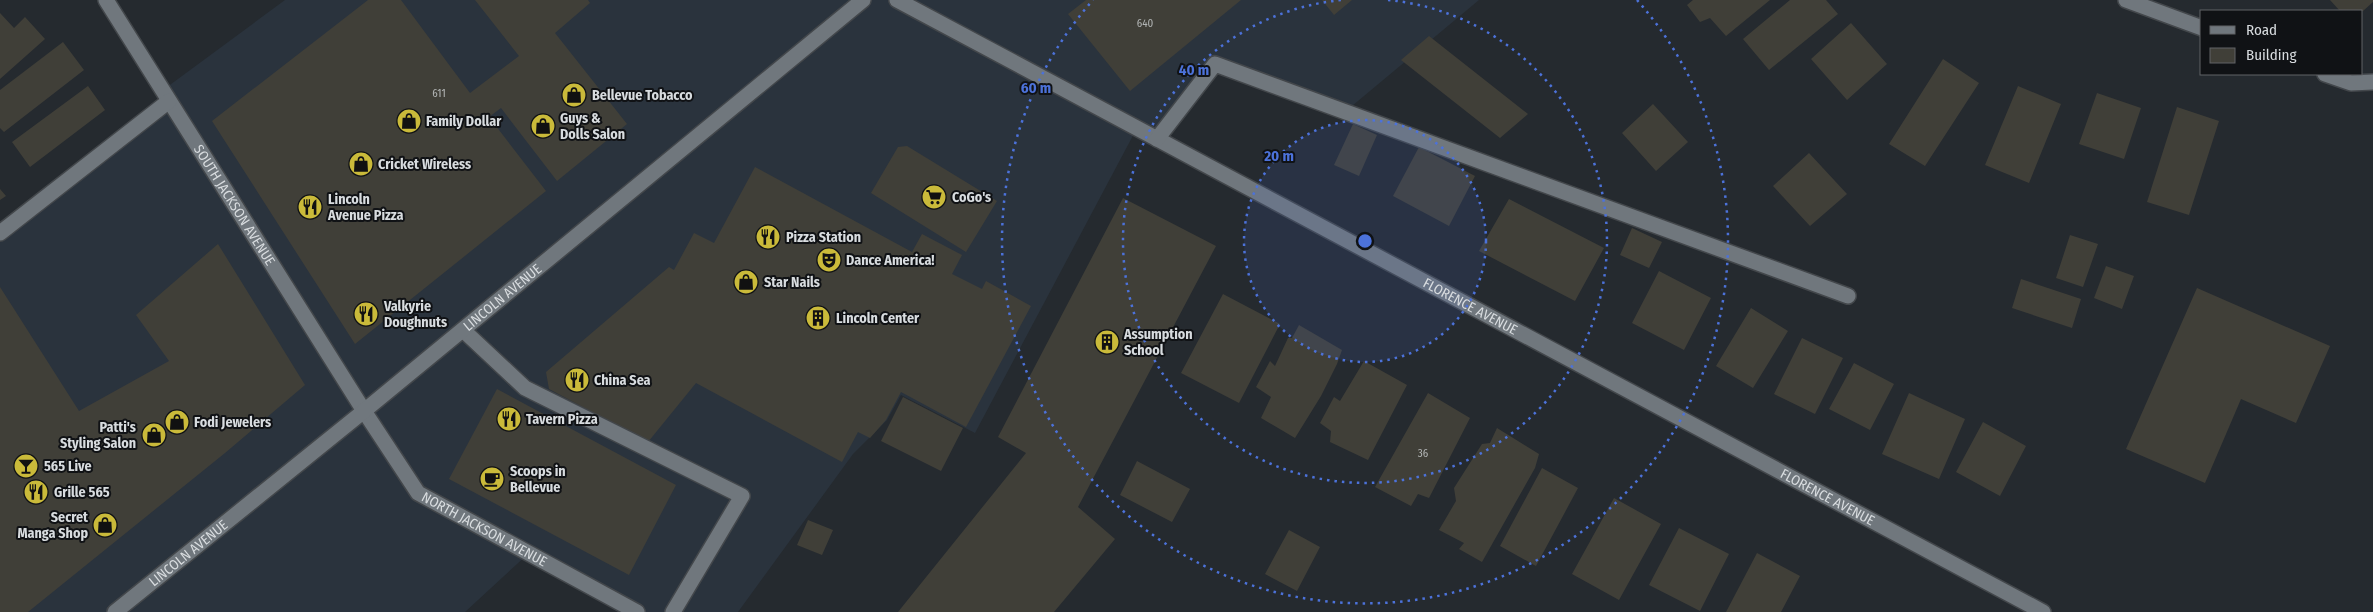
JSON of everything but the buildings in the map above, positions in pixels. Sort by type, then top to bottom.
[{"type":"street","name":"SOUTH JACKSON AVENUE","points":[[106,0],[364,411]]},
{"type":"street","name":"LINCOLN AVENUE","points":[[115,612],[463,330],[863,0]]},
{"type":"street","name":"FLORENCE AVENUE","points":[[897,0],[2043,612]]},
{"type":"street","points":[[2126,0],[2200,27]]},
{"type":"street","points":[[1157,139],[1215,64],[1848,296]]},
{"type":"street","points":[[2328,75],[2351,83],[2373,82]]},
{"type":"street","points":[[0,233],[169,100]]},
{"type":"street","points":[[463,330],[525,388],[742,496],[673,612]]},
{"type":"street","name":"NORTH JACKSON AVENUE","points":[[364,411],[418,493],[637,612]]},
{"type":"shaded area","points":[[285,0],[1479,0],[1346,111],[1215,64],[1157,139],[1137,128],[975,433],[901,395],[887,420],[853,454],[738,612],[637,612],[529,553],[465,612],[0,612],[0,233],[169,101],[163,90]]},
{"type":"place","name":"Bellevue Tobacco","points":[[574,95]]},
{"type":"place","name":"Family Dollar","points":[[409,121]]},
{"type":"place","name":"Guys & Dolls Salon","points":[[543,126]]},
{"type":"place","name":"Cricket Wireless","points":[[361,164]]},
{"type":"place","name":"CoGo's","points":[[934,197]]},
{"type":"place","name":"Lincoln Avenue Pizza","points":[[310,207]]},
{"type":"place","name":"Pizza Station","points":[[768,237]]},
{"type":"place","name":"Dance America!","points":[[829,260]]},
{"type":"place","name":"Star Nails","points":[[746,282]]},
{"type":"place","name":"Valkyrie Doughnuts","points":[[366,314]]},
{"type":"place","name":"Lincoln Center","points":[[818,318]]},
{"type":"place","name":"Assumption School","points":[[1107,342]]},
{"type":"place","name":"China Sea","points":[[577,380]]},
{"type":"place","name":"Tavern Pizza","points":[[509,419]]},
{"type":"place","name":"Fodi Jewelers","points":[[177,422]]},
{"type":"place","name":"Patti's Styling Salon","points":[[154,435]]},
{"type":"place","name":"565 Live","points":[[26,466]]},
{"type":"place","name":"Scoops in Bellevue","points":[[492,479]]},
{"type":"place","name":"Grille 565","points":[[36,492]]},
{"type":"place","name":"Secret Manga Shop","points":[[105,525]]}]
